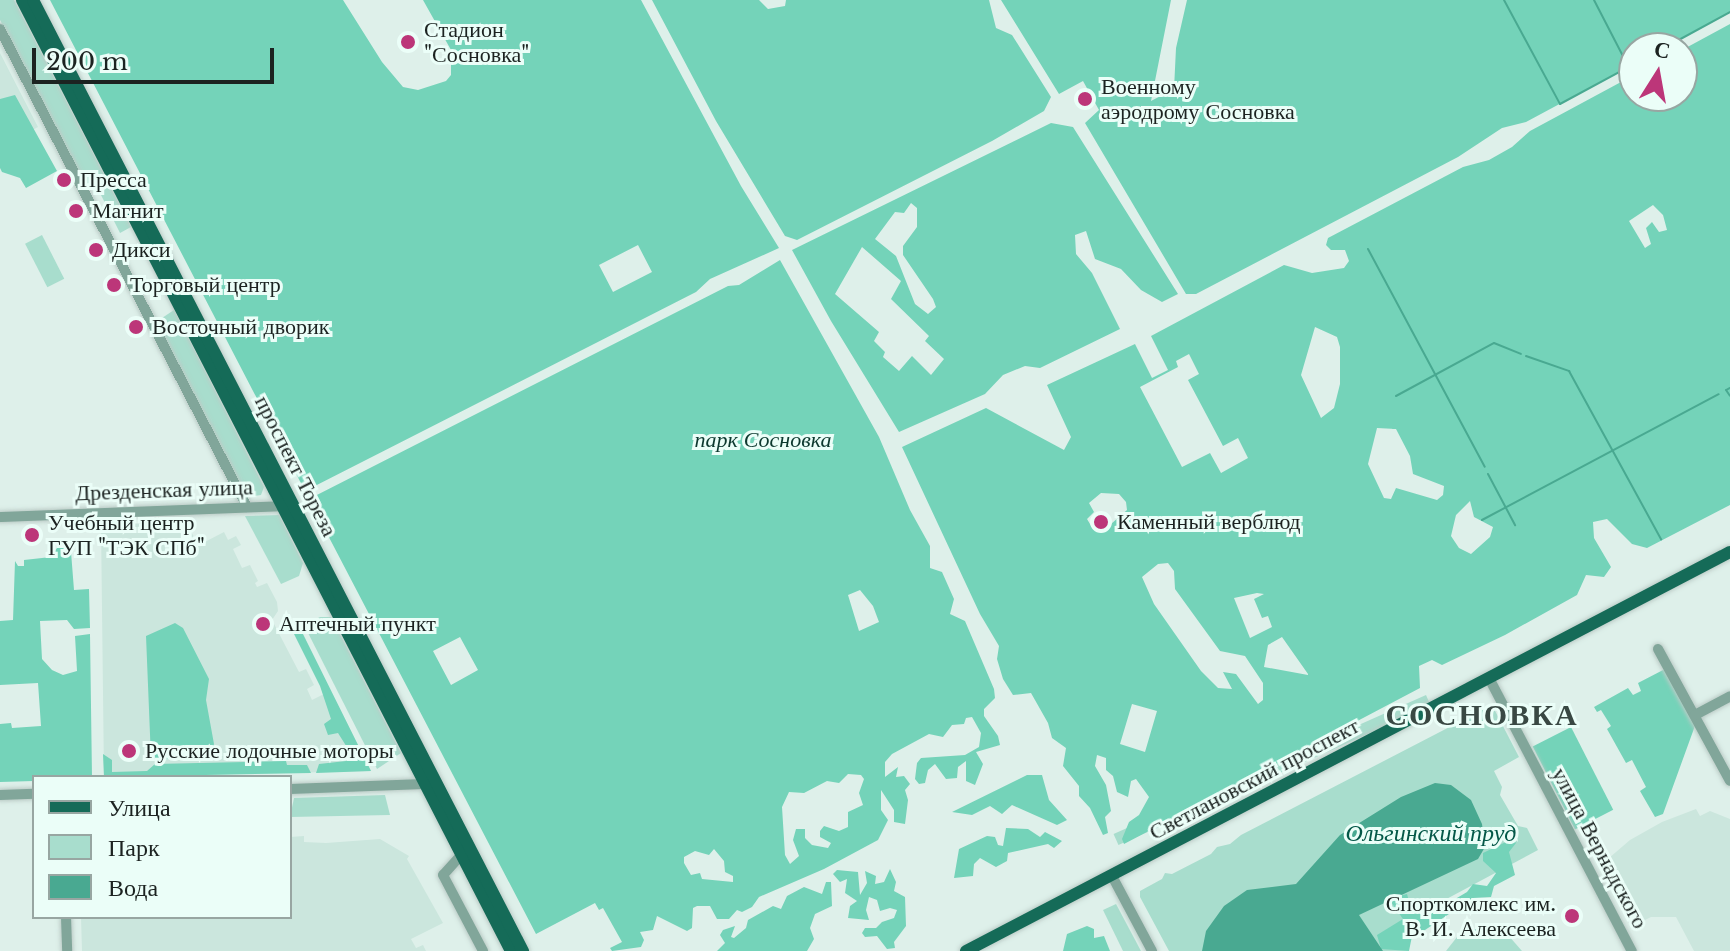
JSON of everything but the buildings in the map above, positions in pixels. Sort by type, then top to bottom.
[{"type":"main road","name":"проспект Тореза","points":[[22,0],[282,506],[523,951]]},
{"type":"main road","name":"проспект Тореза","points":[[33,0],[429,781],[511,951]]},
{"type":"main road","name":"Светлановский проспект","points":[[1491,682],[1730,552]]},
{"type":"main road","name":"Светлановский проспект","points":[[984,951],[1114,879],[1730,561]]},
{"type":"main road","name":"Светлановский проспект","points":[[966,951],[1114,879]]},
{"type":"street","points":[[0,29],[247,507]]},
{"type":"street","name":"Дрезденская улица","points":[[0,517],[282,506]]},
{"type":"street","points":[[1658,649],[1730,781]]},
{"type":"street","name":"улица Вернадского","points":[[1491,682],[1632,951]]},
{"type":"street","points":[[1695,715],[1730,696]]},
{"type":"street","points":[[292,789],[429,781]]},
{"type":"street","points":[[0,795],[32,794]]},
{"type":"street","points":[[462,854],[443,875],[483,951]]},
{"type":"street","points":[[1114,879],[1152,951]]},
{"type":"street","points":[[66,919],[67,951]]},
{"type":"shaded area","points":[[0,53],[38,127],[3,146],[0,146]]},
{"type":"shaded area","points":[[185,522],[199,545],[224,532],[228,540],[236,536],[241,545],[233,549],[242,568],[250,565],[258,581],[255,583],[257,587],[267,583],[277,602],[278,611],[272,620],[299,672],[306,669],[314,685],[307,689],[312,700],[330,691],[371,771],[104,775],[101,525]]},
{"type":"shaded area","points":[[1696,809],[1700,816],[1710,811],[1730,819],[1730,951],[1694,951],[1676,917],[1651,917],[1635,925],[1602,864],[1630,840],[1662,822]]},
{"type":"shaded area","points":[[304,836],[304,842],[326,843],[380,839],[409,856],[407,859],[443,923],[411,939],[416,948],[423,945],[426,951],[82,951],[81,919],[292,919],[292,837]]},
{"type":"green space","points":[[0,0],[14,0],[131,227],[120,233],[94,181],[85,185],[0,20]]},
{"type":"green space","points":[[50,0],[343,0],[382,62],[403,87],[418,90],[446,81],[451,75],[451,50],[423,0],[641,0],[741,186],[779,248],[710,279],[696,292],[305,491]],"holes":[[[638,245],[652,272],[613,292],[599,265]]]},
{"type":"green space","points":[[652,0],[759,0],[768,9],[785,6],[786,0],[989,0],[996,28],[1012,35],[1051,97],[1044,111],[992,141],[797,240],[785,236],[716,121]]},
{"type":"green space","points":[[1001,0],[1171,0],[1151,101],[1174,89],[1176,48],[1187,0],[1730,0],[1730,12],[1693,32],[1618,32],[1618,73],[1526,122],[1502,128],[1458,157],[1196,294],[1186,294],[1085,123],[1099,110],[1083,81],[1059,94]]},
{"type":"green space","points":[[1730,24],[1730,505],[1647,548],[1632,544],[1607,519],[1593,522],[1594,538],[1611,567],[1604,577],[1586,575],[1577,595],[1505,635],[1442,665],[1432,660],[1419,666],[1420,688],[1124,844],[1122,839],[1129,822],[1139,815],[1149,797],[1136,779],[1131,781],[1128,797],[1117,792],[1113,776],[1106,770],[1106,758],[1097,755],[1095,766],[1106,785],[1111,811],[1105,817],[1108,833],[1103,835],[1090,808],[1079,796],[1079,786],[1063,766],[1066,748],[1052,738],[1048,723],[1031,693],[1013,695],[1003,679],[997,659],[999,646],[980,614],[902,447],[986,408],[1064,450],[1071,437],[1047,385],[1135,344],[1152,378],[1168,370],[1151,336],[1284,265],[1312,273],[1344,268],[1349,261],[1345,250],[1331,250],[1326,245],[1328,238],[1463,167],[1489,160],[1512,147],[1530,131],[1618,84],[1618,112],[1698,112],[1698,41]],"holes":[[[1653,205],[1663,215],[1667,230],[1659,232],[1652,222],[1646,228],[1651,244],[1645,248],[1629,221]],[[1315,327],[1337,337],[1340,384],[1334,408],[1321,418],[1301,375]],[[1189,354],[1199,374],[1188,380],[1223,446],[1238,438],[1248,458],[1221,473],[1210,453],[1182,467],[1140,387],[1178,367],[1176,361]],[[1377,428],[1396,429],[1410,456],[1413,474],[1444,486],[1443,495],[1437,500],[1396,488],[1391,499],[1384,498],[1368,464]],[[1101,493],[1119,494],[1126,502],[1127,510],[1111,524],[1093,529],[1087,519],[1094,512],[1089,503]],[[1470,501],[1474,517],[1493,527],[1490,537],[1471,554],[1459,548],[1451,536],[1456,515]],[[1168,563],[1174,571],[1175,589],[1220,651],[1245,656],[1263,683],[1263,700],[1258,704],[1236,674],[1223,672],[1232,689],[1218,688],[1201,671],[1154,604],[1142,577],[1158,564]],[[1264,594],[1254,599],[1262,618],[1268,616],[1272,627],[1250,638],[1234,598]],[[1282,637],[1308,675],[1264,667],[1268,645]],[[1132,704],[1157,711],[1145,752],[1120,744]]]},
{"type":"green space","points":[[15,95],[57,171],[26,188],[20,178],[2,172],[0,168],[0,99]]},
{"type":"green space","points":[[1051,123],[1073,127],[1178,294],[1162,302],[1141,290],[1121,269],[1095,259],[1086,231],[1075,235],[1076,254],[1092,273],[1120,329],[1040,368],[1025,366],[1003,375],[985,394],[899,432],[792,250]],"holes":[[[911,203],[917,208],[917,227],[903,246],[903,255],[933,299],[936,307],[928,314],[915,304],[896,256],[875,239],[895,212],[904,213]],[[862,247],[901,281],[891,299],[929,336],[925,341],[944,359],[931,375],[912,356],[899,371],[883,357],[885,352],[874,341],[879,332],[835,294]]]},
{"type":"green space","points":[[42,235],[64,279],[47,287],[25,244]]},
{"type":"green space","name":"парк Сосновка","points":[[780,260],[879,437],[910,510],[930,546],[930,568],[942,572],[954,599],[950,614],[965,621],[994,689],[995,698],[984,709],[984,716],[998,736],[1000,745],[976,752],[983,764],[975,785],[966,781],[966,761],[958,767],[957,778],[946,779],[935,764],[928,770],[925,783],[919,784],[915,779],[917,763],[921,758],[965,755],[979,747],[981,733],[972,717],[966,718],[964,724],[952,725],[943,737],[929,734],[892,754],[885,762],[885,777],[898,767],[896,777],[904,776],[910,784],[905,790],[908,800],[905,824],[894,822],[894,810],[881,790],[881,810],[888,820],[878,840],[824,869],[759,897],[752,907],[742,912],[737,910],[729,919],[717,919],[710,906],[697,906],[693,908],[692,928],[687,931],[657,916],[653,930],[640,932],[644,940],[641,947],[612,951],[610,948],[622,942],[603,908],[599,910],[595,903],[536,934],[309,499],[728,286],[739,285]],"holes":[[[860,590],[873,606],[879,622],[859,631],[848,595]],[[460,637],[478,670],[451,685],[433,651]],[[848,774],[861,775],[864,779],[859,793],[863,805],[848,812],[848,827],[839,831],[824,826],[820,837],[831,843],[828,848],[812,845],[805,838],[805,829],[796,829],[793,840],[799,856],[790,864],[785,855],[782,807],[789,792],[804,793],[827,781],[839,783]],[[714,849],[724,861],[725,872],[733,876],[733,882],[702,879],[700,873],[691,875],[684,857],[695,851],[709,855]]]},
{"type":"green space","points":[[174,310],[264,487],[261,495],[247,497],[241,491],[156,322]]},
{"type":"green space","points":[[279,515],[303,563],[299,576],[281,584],[245,516]]},
{"type":"green space","points":[[70,539],[74,590],[89,589],[90,628],[74,629],[67,620],[40,621],[42,659],[52,670],[63,675],[77,671],[75,636],[90,634],[92,775],[32,775],[32,781],[0,782],[0,724],[11,723],[12,728],[41,726],[38,683],[0,685],[0,621],[13,620],[15,561],[18,566],[24,566],[24,560],[51,557],[59,545]]},
{"type":"green space","points":[[320,617],[331,617],[401,753],[377,769],[304,625]]},
{"type":"green space","points":[[175,623],[183,628],[209,679],[206,700],[214,744],[211,757],[151,759],[146,636]]},
{"type":"green space","points":[[297,628],[302,632],[371,771],[316,773],[319,764],[355,760],[338,733],[328,735],[324,724],[331,719],[320,686],[294,634]]},
{"type":"green space","points":[[1665,669],[1696,723],[1663,814],[1655,817],[1640,791],[1646,787],[1632,760],[1626,763],[1607,729],[1611,726],[1601,710],[1597,712],[1594,707],[1628,688],[1633,695],[1641,691],[1638,683]]},
{"type":"green space","points":[[1426,695],[1431,706],[1118,845],[1114,834]]},
{"type":"green space","points":[[1492,705],[1519,757],[1494,771],[1502,787],[1500,795],[1518,826],[1527,828],[1538,850],[1396,926],[1409,951],[1169,951],[1140,897],[1140,891],[1162,879],[1165,873],[1172,874],[1211,854],[1217,847],[1230,844],[1241,835]]},
{"type":"green space","points":[[1571,727],[1613,810],[1575,829],[1533,747]]},
{"type":"green space","points":[[103,754],[112,760],[112,772],[147,771],[155,764],[286,761],[287,765],[307,765],[311,773],[208,775],[104,775]]},
{"type":"green space","points":[[1027,775],[1042,775],[1049,800],[1067,820],[1057,825],[1012,805],[1002,814],[990,806],[972,815],[952,812]]},
{"type":"green space","points":[[385,795],[390,815],[292,817],[294,798]]},
{"type":"green space","points":[[1006,828],[1028,829],[1040,837],[1045,832],[1062,841],[1054,848],[1048,844],[1008,853],[1007,861],[996,867],[980,858],[974,864],[973,876],[954,878],[959,849],[987,836],[995,837],[998,845],[1003,846]]},
{"type":"green space","points":[[1512,839],[1516,843],[1509,852],[1515,875],[1494,886],[1491,897],[1473,898],[1422,932],[1413,931],[1409,951],[1381,949],[1377,935],[1403,919],[1391,902],[1395,897],[1407,894],[1411,908],[1425,917],[1467,892],[1473,884],[1487,886],[1496,873],[1483,861],[1483,853]]},
{"type":"green space","points":[[890,869],[896,882],[894,891],[905,897],[906,926],[894,942],[895,948],[887,949],[877,936],[865,937],[862,933],[865,928],[876,928],[894,918],[897,910],[890,908],[880,911],[877,900],[869,897],[866,910],[869,920],[848,918],[850,906],[857,901],[845,893],[847,879],[840,882],[833,874],[837,870],[858,872],[860,895],[867,883],[865,871],[876,876],[875,884],[884,882]]},
{"type":"green space","points":[[826,882],[831,882],[832,906],[815,914],[810,928],[814,939],[807,951],[717,951],[725,943],[720,935],[723,930],[735,926],[731,937],[734,938],[746,928],[748,920],[773,906],[781,909],[787,896],[804,887],[822,894]]},
{"type":"green space","points":[[1116,904],[1141,951],[1123,951],[1103,910]]},
{"type":"green space","points":[[1087,926],[1094,929],[1094,938],[1104,936],[1110,951],[1063,951],[1067,934]]},
{"type":"green space","points":[[1475,929],[1494,929],[1508,935],[1522,951],[1446,951],[1457,937]]},
{"type":"water","name":"Ольгинский пруд","points":[[1435,783],[1451,785],[1471,800],[1482,824],[1485,847],[1478,859],[1359,915],[1383,951],[1202,951],[1206,931],[1224,906],[1247,890],[1296,884],[1340,835],[1401,797]]},
{"type":"waterway","points":[[1504,0],[1560,104],[1618,73]]},
{"type":"waterway","points":[[1594,0],[1618,47]]},
{"type":"waterway","points":[[1693,32],[1730,12]]},
{"type":"waterway","points":[[1368,249],[1485,467]]},
{"type":"waterway","points":[[1396,396],[1494,343],[1521,354]]},
{"type":"waterway","points":[[1526,356],[1569,371],[1661,539]]},
{"type":"waterway","points":[[1730,388],[1726,390],[1730,396]]},
{"type":"waterway","points":[[1482,520],[1719,394]]},
{"type":"waterway","points":[[1488,474],[1515,525]]},
{"type":"place","name":"Стадион \"Сосновка\"","points":[[408,42]]},
{"type":"place","name":"Военному аэродрому Сосновка","points":[[1085,99]]},
{"type":"place","name":"Пресса","points":[[64,180]]},
{"type":"place","name":"Магнит","points":[[76,211]]},
{"type":"place","name":"Дикси","points":[[96,250]]},
{"type":"place","name":"Торговый центр","points":[[114,285]]},
{"type":"place","name":"Восточный дворик","points":[[136,327]]},
{"type":"place","name":"Каменный верблюд","points":[[1101,522]]},
{"type":"place","name":"Учебный центр ГУП \"ТЭК СПб\"","points":[[32,535]]},
{"type":"place","name":"Аптечный пункт","points":[[263,624]]},
{"type":"place","name":"Русские лодочные моторы","points":[[129,751]]},
{"type":"place","name":"Спорткомлекс им. В. И. Алексеева","points":[[1572,916]]},
{"type":"district","name":"СОСНОВКА","points":[[1482,715]]}]
